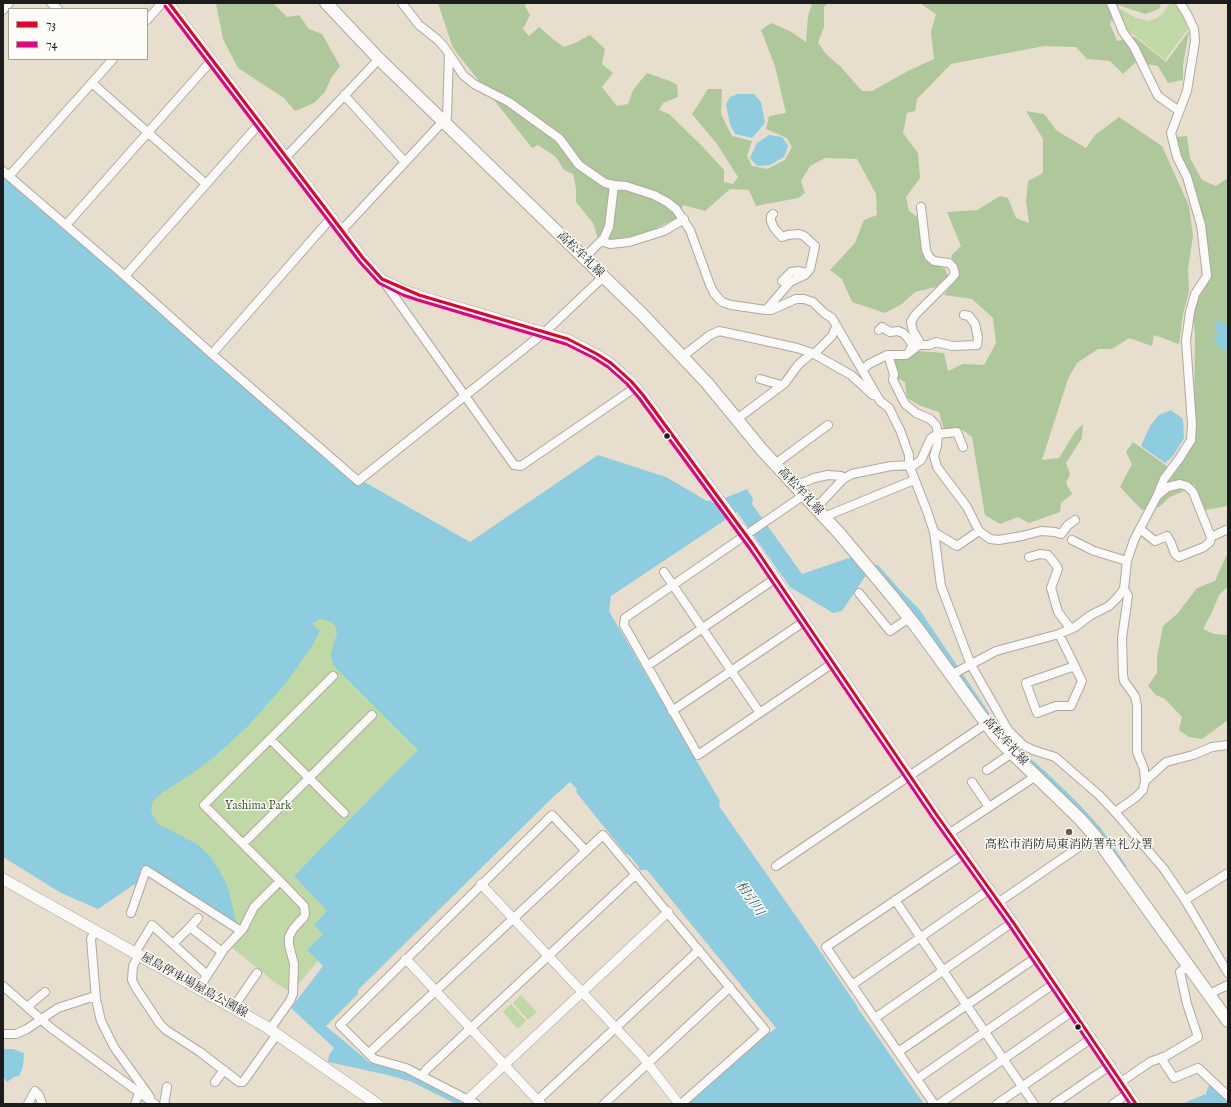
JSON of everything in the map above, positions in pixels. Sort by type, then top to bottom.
[{"type":"main road","name":"高松牟礼線","points":[[326,3],[347,27],[379,59],[683,356],[775,464],[820,512],[909,618],[986,724],[1012,754],[1080,819],[1095,836],[1228,1020]]},
{"type":"main road","name":"屋島停車場屋島公園線","points":[[3,879],[199,988],[273,1032],[377,1104]]},
{"type":"street","points":[[3,10],[9,3]]},
{"type":"street","points":[[148,19],[162,3]]},
{"type":"street","points":[[169,3],[363,258],[382,279],[514,465],[522,466],[636,387]]},
{"type":"street","points":[[402,3],[419,25],[438,40],[463,75],[474,84],[509,102],[549,130],[559,138],[578,165],[597,178],[614,185],[626,186],[654,195],[676,209],[684,219],[696,242],[710,285],[722,302],[731,305],[766,310],[772,310],[796,299],[813,302],[832,318],[880,401]]},
{"type":"street","points":[[1111,3],[1124,32],[1134,47],[1158,96],[1179,111]]},
{"type":"street","points":[[951,675],[996,651],[1059,634],[1071,629],[1091,615],[1109,606],[1118,598],[1124,589],[1127,561],[1134,540],[1157,496],[1164,479],[1180,459],[1191,440],[1192,424],[1186,341],[1190,312],[1195,294],[1206,276],[1201,225],[1187,177],[1177,157],[1171,134],[1187,91],[1195,41],[1194,29],[1180,3]]},
{"type":"street","points":[[342,230],[446,117],[449,54]]},
{"type":"street","points":[[286,157],[379,59]]},
{"type":"street","points":[[112,60],[6,174],[66,224],[358,481],[545,332],[603,277]]},
{"type":"street","points":[[66,224],[212,60]]},
{"type":"street","points":[[92,83],[206,184]]},
{"type":"street","points":[[344,95],[405,162]]},
{"type":"street","points":[[125,276],[260,123]]},
{"type":"street","points":[[584,258],[604,238],[609,227],[614,185]]},
{"type":"street","points":[[919,346],[919,341],[913,331],[911,322],[915,315],[952,279],[954,274],[953,267],[949,263],[934,261],[929,257],[926,250],[920,207]]},
{"type":"street","points":[[766,310],[790,282],[810,269],[815,246],[804,236],[799,234],[782,237],[774,228],[771,221],[771,216],[773,214]]},
{"type":"street","points":[[212,354],[332,217]]},
{"type":"street","points":[[601,241],[610,244],[629,242],[664,231],[684,219]]},
{"type":"street","points":[[782,281],[791,272],[799,271],[806,273]]},
{"type":"street","points":[[382,279],[419,295],[568,339],[611,363],[636,387],[732,517],[748,534],[833,663],[964,854],[1055,983],[1136,1104]]},
{"type":"street","points":[[862,370],[869,364],[888,355],[906,355],[919,346],[936,342],[952,346],[977,345],[978,338],[975,324],[969,316],[964,315]]},
{"type":"street","points":[[737,419],[785,383],[798,365],[813,354],[832,336],[836,327]]},
{"type":"street","points":[[878,330],[882,327],[890,332],[898,331],[903,333],[911,342],[912,346],[909,352]]},
{"type":"street","points":[[683,356],[710,335],[719,331],[752,338],[813,354],[851,375],[889,408],[900,430],[909,455],[909,465],[934,532],[941,586],[971,665],[1008,730],[1023,745],[1055,757],[1099,795],[1115,812],[1164,870],[1185,900],[1228,973]]},
{"type":"street","points":[[888,355],[894,374],[893,380],[905,404],[916,413],[930,419],[936,425],[938,434],[934,456],[937,467],[967,507],[979,531],[990,539],[999,540],[1041,531],[1056,532],[1061,534],[1068,524],[1075,520]]},
{"type":"street","points":[[760,379],[781,385]]},
{"type":"street","points":[[775,464],[828,425]]},
{"type":"street","points":[[820,512],[844,478],[864,471],[891,466],[914,465],[921,460],[931,438],[938,434],[957,432],[963,447]]},
{"type":"street","points":[[796,486],[814,478],[828,475],[841,476],[844,478]]},
{"type":"street","points":[[820,512],[914,480]]},
{"type":"street","points":[[1140,529],[1156,541],[1167,536],[1175,554],[1178,557],[1204,547],[1210,542],[1210,537],[1193,492],[1187,486],[1180,484],[1168,487],[1157,496]]},
{"type":"street","points":[[804,495],[625,618],[624,625],[698,755],[833,663]]},
{"type":"street","points":[[1210,537],[1228,530]]},
{"type":"street","points":[[934,532],[957,546],[979,531]]},
{"type":"street","points":[[1072,540],[1094,551],[1127,561]]},
{"type":"street","points":[[1029,557],[1040,554],[1048,555],[1056,565],[1058,569],[1051,588],[1058,612],[1071,629]]},
{"type":"street","points":[[664,572],[760,713]]},
{"type":"street","points":[[647,666],[776,578]]},
{"type":"street","points":[[1115,812],[1135,798],[1143,790],[1145,781],[1144,769],[1137,752],[1137,706],[1135,696],[1124,681],[1122,675],[1122,638],[1128,596],[1124,589]]},
{"type":"street","points":[[859,593],[890,631],[909,618]]},
{"type":"street","points":[[672,711],[805,621]]},
{"type":"street","points":[[1059,634],[1075,666],[1082,681],[1071,706],[1056,706],[1037,713],[1026,684],[1075,666]]},
{"type":"street","points":[[207,975],[152,925],[137,954],[133,966],[132,980],[160,1024],[239,1082],[243,1082],[273,1032],[293,994],[294,964],[289,946],[289,937],[293,928],[302,920],[305,914],[304,906],[204,805],[333,676]]},
{"type":"street","points":[[242,844],[372,715]]},
{"type":"street","points":[[776,866],[986,724]]},
{"type":"street","points":[[270,739],[344,813]]},
{"type":"street","points":[[1145,781],[1166,762],[1193,755],[1212,747],[1228,745]]},
{"type":"street","points":[[987,770],[1012,754]]},
{"type":"street","points":[[950,833],[1036,776]]},
{"type":"street","points":[[972,782],[989,807]]},
{"type":"street","points":[[586,851],[552,815],[340,1025],[374,1059],[402,1066],[468,1102],[504,1065],[668,912]]},
{"type":"street","points":[[369,1053],[436,991],[513,919],[586,851],[604,835],[765,1030],[680,1104],[648,1063],[513,919],[481,884]]},
{"type":"street","points":[[999,902],[1095,836]]},
{"type":"street","points":[[934,1104],[826,947],[964,854]]},
{"type":"street","points":[[131,913],[146,870],[241,931]]},
{"type":"street","points":[[1185,900],[1228,873]]},
{"type":"street","points":[[422,1076],[426,1070],[470,1028],[636,874]]},
{"type":"street","points":[[199,988],[222,952],[241,931],[254,907],[280,882]]},
{"type":"street","points":[[852,985],[990,890]]},
{"type":"street","points":[[895,900],[1034,1104]]},
{"type":"street","points":[[173,944],[198,918]]},
{"type":"street","points":[[875,1018],[1013,922]]},
{"type":"street","points":[[190,927],[222,952]]},
{"type":"street","points":[[95,930],[91,939],[95,996],[100,1021],[110,1041],[154,1104]]},
{"type":"street","points":[[406,959],[540,1102],[615,1028],[699,950]]},
{"type":"street","points":[[898,1052],[1037,957]]},
{"type":"street","points":[[1121,1082],[1150,1062],[1161,1058],[1198,1037],[1186,1004],[1180,972],[1188,966]]},
{"type":"street","points":[[233,1008],[257,973]]},
{"type":"street","points":[[917,1079],[1055,983]]},
{"type":"street","points":[[1209,994],[1228,985]]},
{"type":"street","points":[[3,986],[42,1020],[154,1104]]},
{"type":"street","points":[[604,1104],[730,987]]},
{"type":"street","points":[[27,1007],[45,992]]},
{"type":"street","points":[[3,1034],[16,1034],[42,1020],[58,1008],[95,996]]},
{"type":"street","points":[[939,1104],[1073,1011]]},
{"type":"street","points":[[997,1104],[1092,1038]]},
{"type":"street","points":[[1161,1058],[1174,1078],[1198,1068],[1228,1096]]},
{"type":"street","points":[[1054,1104],[1110,1065]]},
{"type":"street","points":[[215,1082],[224,1070]]},
{"type":"street","points":[[164,1104],[167,1087]]},
{"type":"street","points":[[28,1104],[35,1091],[39,1095],[42,1104]]},
{"type":"street","points":[[135,1104],[139,1093]]},
{"type":"street","points":[[1113,1104],[1129,1093]]},
{"type":"green space","points":[[216,3],[273,3],[287,17],[299,15],[309,29],[322,34],[340,66],[331,78],[325,92],[314,103],[295,111],[284,98],[238,68],[223,39]]},
{"type":"green space","points":[[438,3],[525,3],[530,15],[523,29],[529,36],[539,27],[564,47],[590,35],[605,49],[602,64],[613,73],[602,87],[617,106],[628,104],[633,90],[647,73],[677,85],[678,97],[663,103],[659,110],[669,114],[724,170],[724,182],[733,184],[738,177],[717,144],[692,114],[708,89],[722,89],[721,114],[732,136],[752,141],[747,156],[752,166],[767,169],[785,160],[792,147],[787,138],[766,129],[769,116],[786,113],[775,66],[761,30],[771,23],[790,31],[806,42],[808,16],[812,4],[814,3],[828,3],[824,7],[824,27],[818,43],[827,55],[841,67],[862,91],[872,91],[908,71],[934,59],[931,32],[936,14],[920,3],[1161,3],[1159,9],[1145,14],[1118,5],[1110,24],[1117,41],[1135,37],[1166,62],[1189,31],[1183,65],[1183,80],[1168,83],[1158,66],[1136,62],[1123,74],[1110,61],[1087,59],[1076,47],[1044,46],[951,64],[917,99],[915,111],[907,113],[903,133],[918,153],[920,178],[906,197],[909,211],[919,218],[926,258],[945,269],[948,276],[936,287],[915,292],[902,304],[885,313],[852,302],[842,279],[830,270],[855,243],[864,220],[877,215],[876,194],[857,159],[825,158],[810,166],[801,181],[805,193],[798,198],[756,206],[749,190],[730,189],[705,211],[683,205],[677,218],[644,234],[611,240],[598,238],[593,223],[576,202],[576,188],[573,174],[564,170],[556,157],[538,145],[532,148],[453,48]]},
{"type":"green space","points":[[1170,3],[1174,3],[1182,15],[1188,29],[1165,60],[1133,34],[1125,32],[1116,11],[1121,9],[1136,18],[1148,21],[1157,18],[1163,13]]},
{"type":"green space","points":[[1026,111],[1044,114],[1057,131],[1086,148],[1095,135],[1119,117],[1162,146],[1189,206],[1193,236],[1188,269],[1189,291],[1183,314],[1179,344],[1154,335],[1152,346],[1129,338],[1112,349],[1098,349],[1077,363],[1068,379],[1042,460],[1059,458],[1075,432],[1083,424],[1082,438],[1066,463],[1070,474],[1066,483],[1072,494],[1061,503],[1060,512],[1029,523],[1018,517],[1000,524],[985,515],[972,437],[960,428],[944,430],[939,412],[921,406],[907,398],[905,382],[896,378],[893,358],[918,351],[944,353],[948,371],[963,364],[984,365],[996,343],[993,318],[972,299],[944,295],[955,278],[956,267],[951,256],[961,246],[947,212],[977,210],[1000,196],[1008,198],[1016,218],[1029,223],[1026,201],[1028,181],[1043,173],[1043,139]]},
{"type":"green space","points":[[1187,136],[1190,158],[1202,180],[1216,186],[1228,178],[1228,506],[1205,510],[1194,484],[1184,491],[1170,497],[1159,507],[1142,510],[1120,487],[1132,464],[1126,452],[1133,442],[1174,471],[1190,450],[1195,435],[1195,334],[1193,316],[1199,296],[1210,280],[1205,227],[1181,157],[1177,137]]},
{"type":"green space","points":[[1228,552],[1228,586],[1219,595],[1203,629],[1214,634],[1228,634],[1228,720],[1202,739],[1189,737],[1179,730],[1182,717],[1165,699],[1156,695],[1148,686],[1157,673],[1157,657],[1163,626],[1178,613],[1197,588],[1215,581]]},
{"type":"green space","name":"Yashima Park","points":[[324,618],[334,623],[420,750],[294,876],[327,911],[323,934],[307,950],[318,961],[291,993],[273,981],[230,946],[240,929],[156,834],[146,801],[311,623]]},
{"type":"green space","points":[[521,995],[537,1012],[528,1020],[513,1003]]},
{"type":"green space","points":[[511,1004],[526,1021],[518,1029],[503,1012]]},
{"type":"water","points":[[738,94],[754,94],[761,102],[765,123],[752,138],[735,134],[730,124],[726,105],[730,97]]},
{"type":"water","points":[[769,135],[782,137],[788,146],[784,157],[770,165],[757,166],[750,158],[757,143]]},
{"type":"water","name":"相引川","points":[[3,172],[358,486],[364,482],[368,484],[470,542],[598,455],[666,477],[713,503],[747,489],[753,499],[752,504],[802,574],[852,557],[857,563],[878,565],[919,609],[998,726],[1017,747],[1078,803],[1100,827],[1127,867],[1124,869],[1013,751],[955,674],[921,622],[879,576],[866,575],[842,611],[833,613],[790,587],[737,512],[611,596],[609,611],[720,801],[719,806],[924,1104],[688,1104],[768,1031],[770,1033],[776,1028],[647,870],[640,870],[629,855],[626,854],[576,792],[577,789],[570,782],[358,990],[358,994],[326,1026],[369,1062],[407,1073],[466,1104],[456,1104],[412,1082],[388,1075],[328,1062],[329,1055],[334,1048],[291,1008],[323,966],[307,950],[323,934],[314,925],[327,911],[294,876],[418,750],[334,666],[331,653],[337,633],[336,627],[331,622],[320,619],[312,624],[320,631],[312,646],[286,683],[248,726],[213,758],[163,792],[153,801],[151,808],[152,814],[158,824],[197,844],[210,856],[228,888],[237,924],[147,867],[128,911],[136,885],[135,884],[98,909],[61,893],[3,857]]},
{"type":"water","points":[[1221,319],[1222,324],[1228,325],[1228,350],[1221,350],[1213,339],[1218,335],[1215,328],[1217,321]]},
{"type":"water","points":[[1171,410],[1183,419],[1184,438],[1173,456],[1165,463],[1141,446],[1150,426],[1159,415]]},
{"type":"water","points":[[5,1049],[13,1049],[24,1053],[23,1067],[19,1076],[14,1077],[7,1082],[3,1076],[3,1051]]},
{"type":"water","points":[[1210,1085],[1214,1085],[1228,1099],[1228,1104],[1181,1104],[1206,1094]]},
{"type":"transit line","name":"73","points":[[169,3],[363,258],[382,279],[419,295],[568,339],[611,363],[631,381],[643,395],[754,546],[936,814],[1013,922],[1136,1104]]},
{"type":"transit line","name":"74","points":[[165,6],[359,261],[379,283],[403,295],[418,300],[566,344],[608,367],[627,384],[639,398],[750,549],[932,817],[1009,925],[1130,1104]]},
{"type":"place","name":"高松市消防局東消防署牟礼分署","points":[[1069,832]]}]
